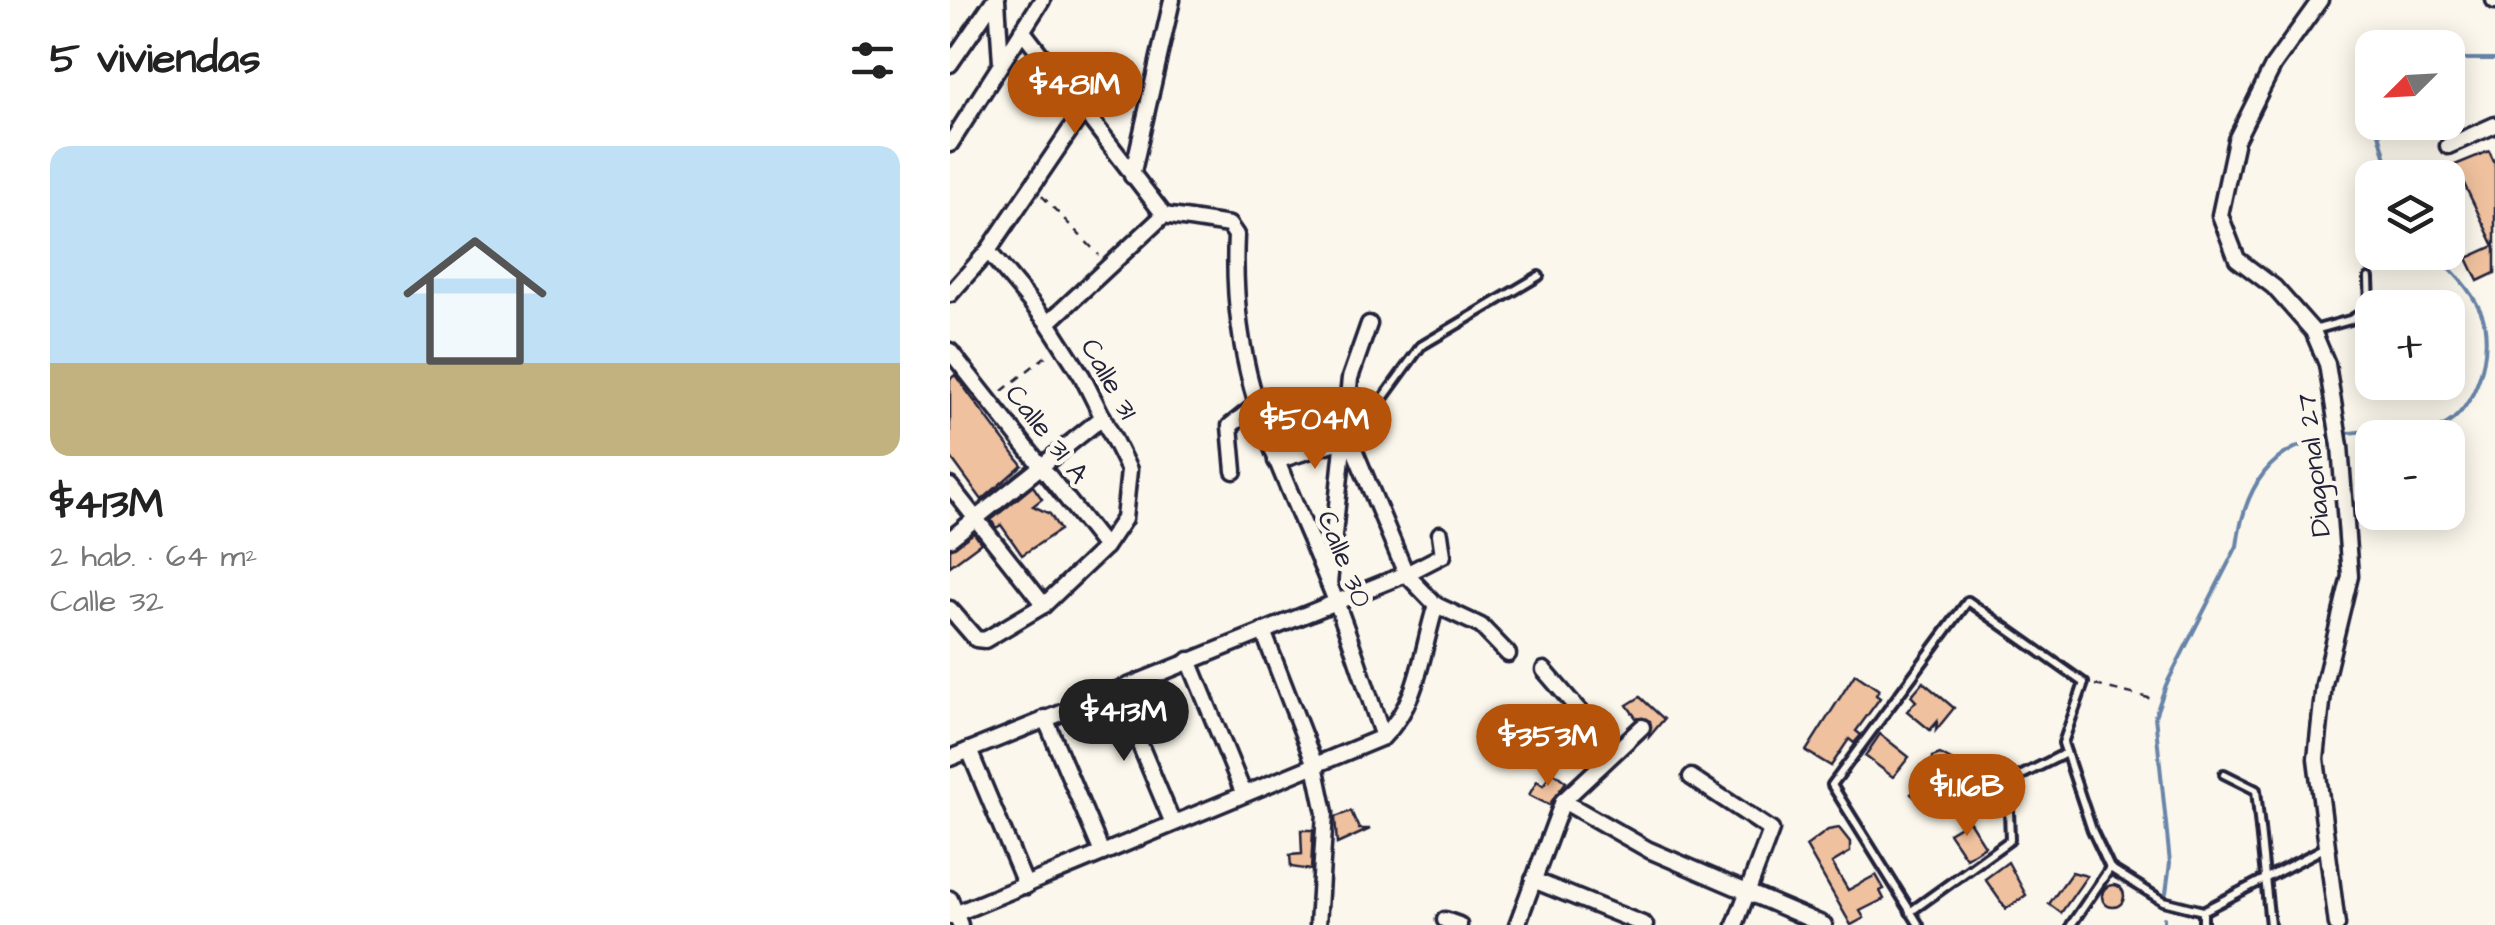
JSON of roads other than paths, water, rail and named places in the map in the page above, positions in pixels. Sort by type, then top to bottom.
[{"type":"street","points":[[950,64],[996,0]]},
{"type":"street","points":[[996,0],[1001,64]]},
{"type":"street","points":[[950,144],[1042,0]]},
{"type":"street","points":[[1132,176],[1172,0]]},
{"type":"street","name":"Diagonal 27","points":[[2320,0],[2273,66],[2236,140],[2220,215],[2237,260],[2274,287],[2313,331],[2327,364],[2340,446],[2350,576],[2324,684],[2316,759],[2337,925]]},
{"type":"street","points":[[1022,30],[1164,216],[1048,323]]},
{"type":"street","points":[[950,294],[988,251],[1083,111]]},
{"type":"street","points":[[2448,146],[2495,125]]},
{"type":"street","name":"Calle 30","points":[[1164,216],[1228,225],[1236,235],[1233,295],[1254,406],[1332,593],[1383,737]]},
{"type":"street","name":"Calle 31","points":[[988,251],[1062,344],[1129,470],[1124,519],[1105,547]]},
{"type":"street","points":[[1332,593],[1350,378],[1368,324]]},
{"type":"street","name":"Calle 31 A","points":[[950,351],[1105,547]]},
{"type":"street","points":[[1234,471],[1230,426],[1254,406]]},
{"type":"street","points":[[950,539],[1103,417]]},
{"type":"street","points":[[1276,461],[1346,441]]},
{"type":"street","points":[[1346,441],[1406,574],[1436,604],[1480,626],[1508,654]]},
{"type":"street","points":[[950,486],[1044,605]]},
{"type":"street","points":[[950,758],[1262,631],[1332,593],[1406,574],[1443,554],[1440,534]]},
{"type":"street","points":[[950,609],[976,639],[986,640],[1044,605],[1105,547]]},
{"type":"street","points":[[954,913],[1383,737],[1402,718],[1408,704],[1436,604]]},
{"type":"street","points":[[1262,631],[1314,765],[1326,812],[1318,925]]},
{"type":"street","points":[[1190,660],[1243,792]]},
{"type":"street","points":[[1544,670],[1614,750]]},
{"type":"street","points":[[1117,690],[1172,821]]},
{"type":"street","points":[[1045,718],[1102,853]]},
{"type":"street","points":[[1517,925],[1563,801],[1642,726]]},
{"type":"street","points":[[970,750],[1026,886]]},
{"type":"street","points":[[1691,777],[1770,830],[1735,925]]},
{"type":"street","points":[[1563,801],[1649,850],[1824,925]]},
{"type":"street","points":[[1534,880],[1645,925]]},
{"type":"lane","points":[[1346,441],[1421,346],[1540,276]]},
{"type":"lane","points":[[2313,331],[2350,320],[2370,308],[2370,278]]},
{"type":"lane","points":[[1919,925],[1832,784],[1968,601],[2084,682],[2063,744],[2110,868],[2163,901],[2204,912],[2325,847]]},
{"type":"lane","points":[[1910,912],[2010,840],[2008,782],[2066,754]]},
{"type":"lane","points":[[2224,774],[2256,790],[2270,925]]},
{"type":"lane","points":[[2071,925],[2110,868]]},
{"type":"lane","points":[[2203,925],[2204,912]]},
{"type":"waterway","points":[[2465,59],[2495,59]]},
{"type":"waterway","points":[[2381,140],[2386,160]]},
{"type":"waterway","points":[[2166,893],[2170,863],[2155,716],[2166,685],[2237,546],[2243,514],[2254,488],[2285,453],[2306,443],[2358,432],[2436,429],[2454,419],[2480,377],[2486,342],[2481,312],[2451,270]]},
{"type":"waterway","points":[[2164,918],[2164,925]]}]
